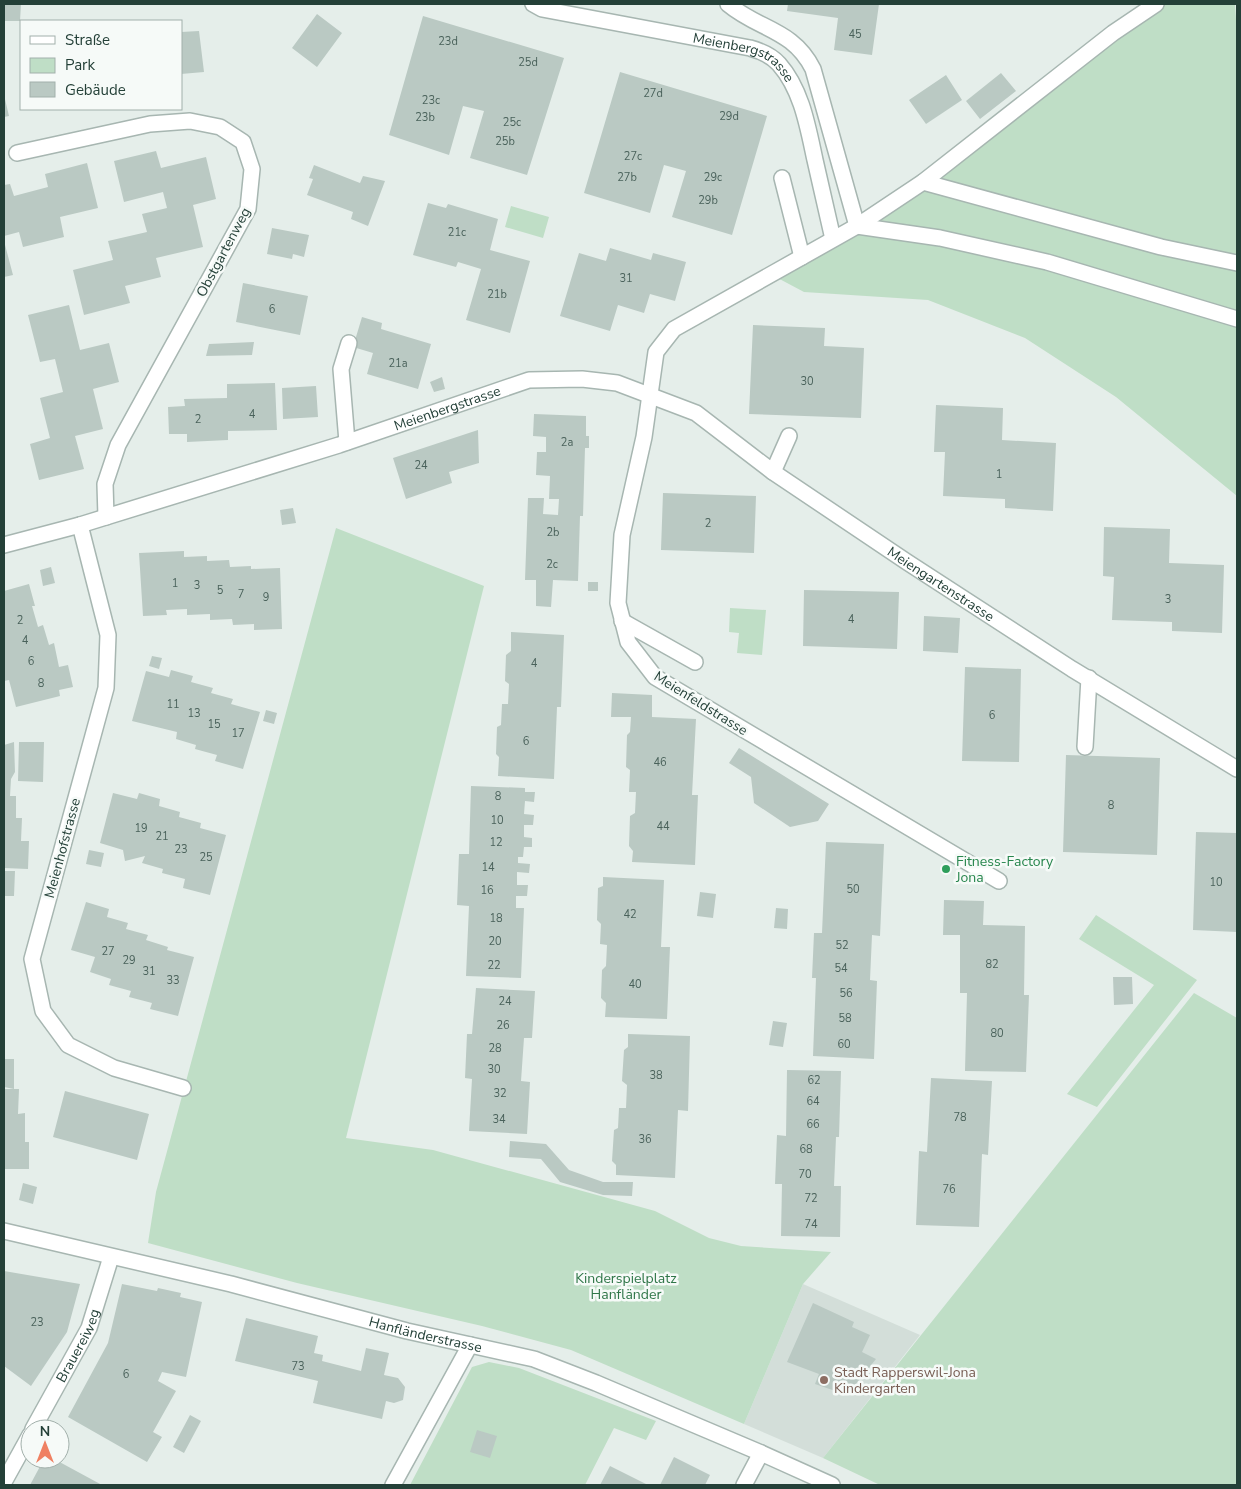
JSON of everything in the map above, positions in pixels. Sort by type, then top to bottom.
[{"type":"street","name":"Meienbergstrasse","points":[[533,4],[542,9],[750,48],[764,52],[773,58],[780,65],[794,88],[804,111],[833,239]]},
{"type":"street","points":[[728,4],[741,14],[785,36],[807,56],[813,68],[857,226]]},
{"type":"street","points":[[650,395],[656,352],[674,329],[857,226],[923,182],[1113,33],[1156,4]]},
{"type":"street","name":"Obstgartenweg","points":[[17,153],[150,124],[190,121],[220,127],[243,142],[252,169],[248,209],[118,445],[105,484],[106,517]]},
{"type":"street","points":[[782,178],[802,257]]},
{"type":"street","points":[[923,182],[1161,247],[1237,263]]},
{"type":"street","points":[[857,226],[940,238],[1047,262],[1237,319]]},
{"type":"street","points":[[347,442],[341,368],[349,343]]},
{"type":"street","name":"Meienbergstrasse","points":[[4,545],[80,525],[347,442],[529,380],[582,379],[616,383],[650,395]]},
{"type":"street","name":"Meiengartenstrasse","points":[[650,395],[696,413],[773,472],[915,567],[1089,678],[1237,769]]},
{"type":"street","name":"Meienfeldstrasse","points":[[650,395],[644,438],[622,535],[618,603],[628,642],[655,677],[1000,882]]},
{"type":"street","points":[[773,472],[789,436]]},
{"type":"street","name":"Meienhofstrasse","points":[[80,525],[108,636],[106,688],[32,959],[43,1012],[68,1044],[114,1068],[183,1088]]},
{"type":"street","points":[[622,621],[695,662]]},
{"type":"street","points":[[1086,747],[1089,678]]},
{"type":"street","name":"Hanfländerstrasse","points":[[4,1231],[231,1284],[407,1331],[534,1358],[832,1485]]},
{"type":"street","name":"Brauereiweg","points":[[39,1419],[89,1328],[111,1257]]},
{"type":"street","points":[[393,1485],[470,1345]]},
{"type":"street","points":[[4,1482],[20,1453]]},
{"type":"street","points":[[744,1485],[760,1453]]},
{"type":"shaded area","name":"Stadt Rapperswil-Jona Kindergarten","points":[[803,1284],[920,1335],[823,1458],[744,1424]]},
{"type":"green space","points":[[1156,4],[1235,4],[1237,34],[1237,496],[1116,397],[1025,338],[928,300],[804,292],[772,275],[833,239]]},
{"type":"green space","points":[[511,206],[549,217],[543,238],[505,227]]},
{"type":"green space","name":"Kinderspielplatz Hanfländer","points":[[336,528],[484,586],[346,1138],[433,1150],[655,1211],[709,1238],[741,1246],[831,1252],[803,1284],[744,1424],[571,1350],[482,1326],[297,1283],[148,1243],[156,1192]]},
{"type":"green space","points":[[730,608],[766,610],[762,655],[737,653],[739,633],[729,632]]},
{"type":"green space","points":[[1096,915],[1197,980],[1097,1107],[1067,1094],[1154,985],[1079,939]]},
{"type":"green space","points":[[1194,993],[1237,1018],[1237,1485],[880,1485],[823,1458]]},
{"type":"green space","points":[[489,1362],[519,1368],[656,1421],[646,1440],[614,1428],[585,1485],[410,1485],[472,1367]]},
{"type":"building","points":[[4,4],[21,4],[20,21],[4,21]]},
{"type":"building","points":[[788,4],[879,4],[872,55],[834,50],[838,18],[787,11]]},
{"type":"building","points":[[317,14],[342,33],[317,67],[292,48]]},
{"type":"building","points":[[423,16],[564,58],[527,175],[470,158],[484,111],[463,106],[449,155],[389,135]]},
{"type":"building","points":[[199,31],[204,72],[182,74],[182,32]]},
{"type":"building","points":[[620,72],[767,116],[732,235],[672,217],[686,171],[664,165],[650,213],[584,193]]},
{"type":"building","points":[[1001,73],[1016,91],[980,119],[966,101]]},
{"type":"building","points":[[946,75],[962,100],[926,124],[909,100]]},
{"type":"building","points":[[4,95],[9,116],[4,117]]},
{"type":"building","points":[[156,151],[161,168],[206,157],[216,199],[193,205],[203,247],[156,258],[161,277],[125,286],[130,303],[84,315],[73,270],[113,260],[108,241],[147,232],[142,214],[167,208],[163,192],[124,202],[114,161]]},
{"type":"building","points":[[87,163],[98,208],[60,217],[64,237],[23,247],[19,232],[4,236],[4,185],[10,184],[14,196],[48,187],[45,174]]},
{"type":"building","points":[[314,165],[360,183],[363,176],[385,181],[368,226],[351,219],[353,212],[307,195],[313,179],[309,178]]},
{"type":"building","points":[[428,203],[446,208],[448,204],[498,219],[490,250],[530,261],[510,333],[466,320],[481,269],[458,262],[456,267],[413,255]]},
{"type":"building","points":[[272,228],[309,235],[304,257],[293,254],[292,259],[267,254]]},
{"type":"building","points":[[4,241],[13,275],[4,277]]},
{"type":"building","points":[[610,248],[651,260],[653,253],[686,262],[675,301],[650,294],[644,313],[618,305],[610,331],[560,316],[579,253],[606,261]]},
{"type":"building","points":[[243,283],[308,296],[300,335],[236,322]]},
{"type":"building","points":[[69,305],[80,350],[109,343],[119,382],[93,389],[103,429],[75,436],[84,469],[39,480],[30,444],[50,438],[40,398],[63,392],[55,359],[40,362],[28,315]]},
{"type":"building","points":[[362,317],[382,323],[381,329],[431,344],[418,389],[367,374],[373,353],[353,347]]},
{"type":"building","points":[[753,325],[825,328],[824,346],[864,348],[861,418],[749,414]]},
{"type":"building","points":[[254,342],[252,355],[206,356],[209,344]]},
{"type":"building","points":[[442,377],[445,389],[434,392],[430,382]]},
{"type":"building","points":[[275,383],[277,430],[228,431],[228,440],[187,442],[187,434],[169,434],[168,407],[185,406],[184,399],[227,398],[227,384]]},
{"type":"building","points":[[316,386],[318,417],[283,419],[282,388]]},
{"type":"building","points":[[936,405],[1003,408],[1002,440],[1056,443],[1053,511],[1005,508],[1005,499],[943,496],[945,452],[934,452]]},
{"type":"building","points":[[534,414],[586,416],[586,436],[589,436],[589,448],[585,448],[583,516],[580,516],[578,581],[553,580],[551,607],[536,606],[536,580],[525,580],[528,498],[544,498],[543,514],[558,515],[559,499],[549,499],[550,476],[536,475],[537,452],[546,452],[546,437],[533,436]]},
{"type":"building","points":[[478,430],[479,463],[449,472],[452,483],[406,499],[393,458]]},
{"type":"building","points":[[663,493],[756,496],[754,553],[661,550]]},
{"type":"building","points":[[293,508],[296,523],[282,525],[280,510]]},
{"type":"building","points":[[1104,527],[1170,529],[1169,563],[1224,565],[1222,633],[1172,631],[1172,622],[1112,620],[1114,577],[1103,576]]},
{"type":"building","points":[[184,551],[184,557],[207,556],[207,561],[229,560],[230,567],[251,566],[251,569],[280,568],[282,629],[254,630],[254,624],[233,625],[232,619],[210,620],[210,614],[187,615],[187,609],[166,610],[167,615],[143,616],[139,553]]},
{"type":"building","points":[[51,567],[55,583],[43,586],[40,570]]},
{"type":"building","points":[[588,582],[598,582],[598,591],[588,591]]},
{"type":"building","points":[[29,584],[35,606],[32,606],[38,627],[43,625],[49,645],[54,643],[59,667],[68,665],[73,687],[59,690],[60,696],[16,707],[9,680],[4,681],[4,591]]},
{"type":"building","points":[[804,590],[899,592],[897,649],[803,646]]},
{"type":"building","points":[[924,616],[960,618],[958,653],[923,651]]},
{"type":"building","points":[[511,632],[564,635],[561,707],[557,707],[554,779],[498,776],[499,757],[496,754],[497,727],[501,725],[502,704],[508,704],[509,684],[505,681],[506,655],[511,651]]},
{"type":"building","points":[[152,656],[162,658],[159,669],[149,666]]},
{"type":"building","points":[[965,667],[1021,669],[1019,762],[962,761]]},
{"type":"building","points":[[171,670],[193,676],[191,682],[213,688],[211,693],[233,699],[231,704],[260,712],[243,769],[215,761],[217,755],[195,749],[196,745],[176,739],[177,732],[132,721],[146,671],[169,677]]},
{"type":"building","points":[[612,693],[652,695],[652,717],[696,719],[692,795],[698,795],[695,865],[632,862],[633,851],[629,846],[630,816],[635,813],[636,792],[629,792],[630,770],[626,767],[627,735],[630,732],[631,717],[611,717]]},
{"type":"building","points":[[266,710],[277,713],[274,724],[263,721]]},
{"type":"building","points":[[14,742],[15,772],[11,779],[10,796],[16,796],[16,818],[22,818],[21,841],[29,841],[28,869],[4,868],[4,745]]},
{"type":"building","points":[[19,742],[44,742],[43,782],[18,781]]},
{"type":"building","points":[[739,748],[829,804],[818,821],[790,827],[754,803],[751,777],[729,763]]},
{"type":"building","points":[[1066,755],[1160,758],[1157,855],[1063,852]]},
{"type":"building","points":[[471,786],[525,788],[525,792],[535,792],[534,802],[525,801],[524,814],[534,815],[533,825],[524,825],[524,837],[532,838],[532,847],[524,847],[523,857],[518,857],[518,863],[530,864],[529,873],[517,872],[517,885],[528,885],[527,896],[516,896],[516,908],[524,908],[521,978],[466,976],[469,906],[457,905],[459,854],[469,854]]},
{"type":"building","points":[[113,793],[137,799],[139,793],[160,799],[159,806],[180,812],[179,817],[201,823],[200,828],[226,835],[210,895],[183,888],[185,879],[162,873],[163,869],[142,863],[145,856],[125,861],[123,850],[100,843]]},
{"type":"building","points":[[1196,832],[1237,833],[1237,932],[1193,930]]},
{"type":"building","points":[[826,842],[884,844],[880,936],[872,935],[870,980],[877,981],[874,1059],[813,1056],[816,978],[812,978],[814,933],[822,933]]},
{"type":"building","points":[[89,850],[104,853],[101,867],[86,864]]},
{"type":"building","points":[[4,871],[15,871],[14,896],[4,896]]},
{"type":"building","points":[[603,877],[664,880],[661,947],[670,947],[667,1019],[605,1017],[606,1003],[601,998],[602,970],[606,966],[607,945],[600,944],[601,924],[597,920],[598,888],[603,886]]},
{"type":"building","points":[[700,892],[716,894],[713,918],[697,916]]},
{"type":"building","points":[[944,900],[984,901],[983,925],[1025,926],[1024,995],[1029,995],[1026,1072],[965,1071],[967,993],[960,993],[960,935],[943,935]]},
{"type":"building","points":[[86,902],[109,909],[107,917],[128,923],[126,929],[148,935],[146,940],[168,947],[167,950],[194,957],[178,1016],[150,1009],[152,1003],[129,997],[131,991],[109,985],[111,979],[90,972],[95,957],[71,950]]},
{"type":"building","points":[[776,908],[788,909],[787,929],[774,928]]},
{"type":"building","points":[[1113,977],[1132,977],[1133,1004],[1114,1005]]},
{"type":"building","points":[[476,988],[535,991],[532,1038],[524,1038],[521,1081],[530,1082],[527,1134],[469,1131],[472,1079],[465,1078],[467,1034],[472,1034]]},
{"type":"building","points":[[773,1021],[787,1023],[783,1047],[769,1045]]},
{"type":"building","points":[[628,1034],[690,1036],[688,1111],[678,1110],[675,1178],[616,1175],[616,1165],[612,1161],[614,1130],[618,1128],[619,1108],[626,1108],[627,1085],[622,1081],[624,1050],[628,1047]]},
{"type":"building","points":[[4,1059],[14,1059],[14,1089],[4,1087]]},
{"type":"building","points":[[787,1070],[841,1071],[839,1137],[836,1137],[834,1186],[841,1186],[840,1237],[781,1236],[782,1184],[775,1184],[777,1135],[786,1136]]},
{"type":"building","points":[[931,1078],[992,1081],[988,1155],[982,1154],[979,1227],[916,1225],[919,1151],[927,1152]]},
{"type":"building","points":[[4,1089],[19,1089],[18,1114],[25,1113],[25,1142],[29,1142],[29,1169],[4,1169]]},
{"type":"building","points":[[65,1091],[149,1114],[137,1160],[53,1137]]},
{"type":"building","points":[[510,1141],[546,1144],[569,1170],[603,1182],[633,1182],[632,1196],[603,1195],[560,1182],[541,1159],[509,1157]]},
{"type":"building","points":[[23,1183],[37,1187],[33,1204],[19,1200]]},
{"type":"building","points":[[4,1271],[80,1284],[67,1332],[31,1386],[4,1366]]},
{"type":"building","points":[[122,1284],[157,1291],[158,1288],[181,1293],[180,1297],[202,1302],[186,1377],[162,1372],[158,1381],[176,1391],[153,1432],[162,1437],[147,1462],[68,1417],[108,1343]]},
{"type":"building","points":[[813,1303],[854,1322],[852,1327],[870,1335],[862,1352],[876,1359],[847,1395],[815,1384],[819,1374],[787,1362]]},
{"type":"building","points":[[246,1318],[318,1336],[314,1353],[323,1355],[322,1361],[361,1371],[366,1348],[389,1353],[384,1375],[398,1378],[405,1387],[403,1400],[394,1403],[386,1401],[382,1419],[313,1403],[318,1381],[235,1361]]},
{"type":"building","points":[[190,1415],[201,1421],[184,1453],[173,1447]]},
{"type":"building","points":[[477,1430],[497,1436],[490,1458],[470,1452]]},
{"type":"building","points":[[674,1457],[710,1475],[705,1485],[660,1485]]},
{"type":"building","points":[[610,1466],[648,1485],[600,1485]]},
{"type":"building","points":[[70,1468],[102,1485],[30,1485],[39,1469]]},
{"type":"place","name":"Fitness-Factory Jona","points":[[946,869]]},
{"type":"place","name":"Stadt Rapperswil-Jona Kindergarten","points":[[824,1380]]}]
